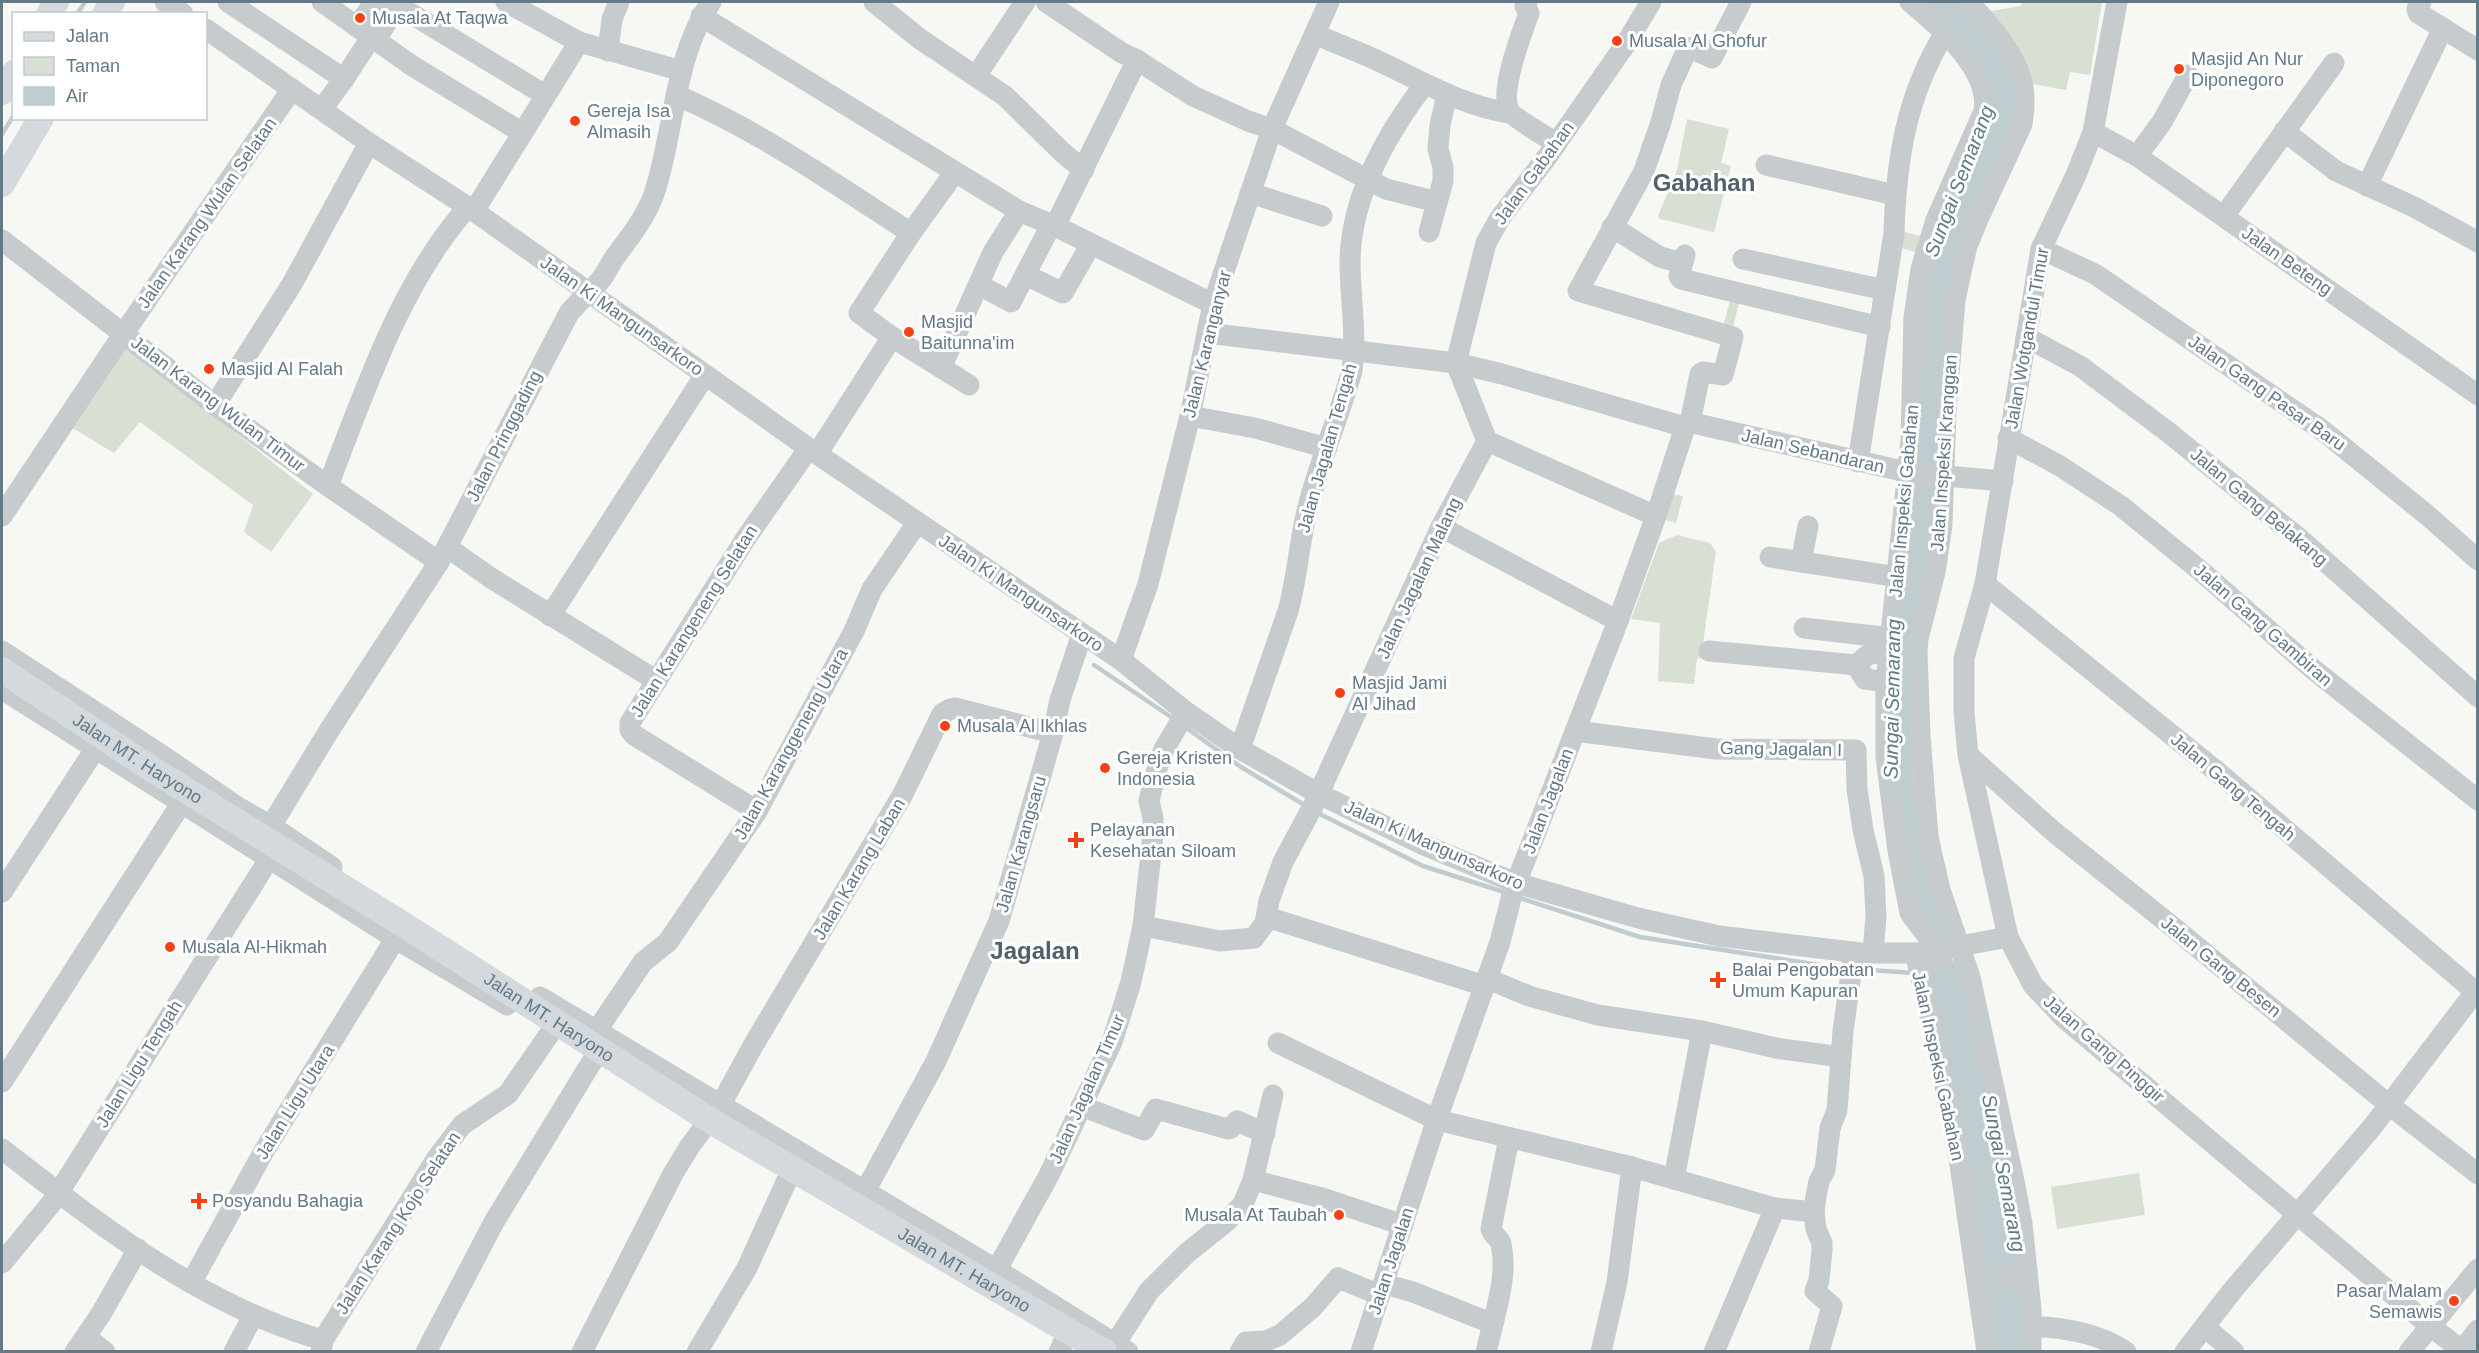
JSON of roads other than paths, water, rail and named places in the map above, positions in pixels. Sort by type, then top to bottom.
[{"type":"main road","points":[[2,92],[12,76]]},
{"type":"main road","points":[[2,184],[40,120]]},
{"type":"main road","name":"Jalan MT. Haryono","points":[[2,670],[68,722],[100,743],[185,797],[232,812],[271,843],[411,932],[438,956],[488,972],[554,1027],[604,1049],[790,1172],[952,1252],[993,1276],[1064,1334],[1115,1350]]},
{"type":"street","points":[[165,2],[180,12]]},
{"type":"street","points":[[228,2],[344,79]]},
{"type":"street","points":[[322,2],[411,65],[521,132]]},
{"type":"street","points":[[368,34],[374,2]]},
{"type":"street","points":[[608,51],[612,18],[619,2]]},
{"type":"street","points":[[874,2],[920,39],[1005,96],[1063,153],[1084,170]]},
{"type":"street","points":[[976,76],[1025,2]]},
{"type":"street","points":[[1046,2],[1122,53],[1193,96],[1272,129],[1386,189],[1437,202]]},
{"type":"street","name":"Jalan Karanganyar","points":[[1121,660],[1148,584],[1190,416],[1214,304],[1272,129],[1329,2]]},
{"type":"street","points":[[1510,113],[1507,96],[1510,75],[1529,13],[1525,6],[1527,2]]},
{"type":"street","name":"Jalan Gabahan","points":[[1456,363],[1486,243],[1500,218],[1625,45],[1651,2]]},
{"type":"street","points":[[1741,2],[1712,58],[1690,48],[1686,52],[1671,85],[1644,171],[1612,227],[1660,257],[1684,259],[1679,276],[1681,279],[1880,327]]},
{"type":"street","name":"Jalan Inspeksi Gabahan","points":[[1910,2],[1945,33],[1977,75],[1986,96],[1986,103],[1976,132],[1936,220],[1921,269],[1914,318],[1909,472],[1886,682],[1886,757],[1898,852],[1910,913],[1942,956],[1918,957],[1922,989],[1937,1045],[1981,1280],[1987,1352]]},
{"type":"street","name":"Jalan Inspeksi Kranggan","points":[[1968,2],[1993,30],[2018,70],[2023,86],[2025,106],[2022,124],[1967,246],[1955,300],[1942,476],[1942,525],[1935,572],[1918,639],[1917,678],[1928,837],[1955,948],[1970,977],[2015,1186],[2022,1224],[2031,1352]]},
{"type":"street","name":"Jalan Wotgandul Timur","points":[[2004,474],[2008,438],[2041,249],[2076,175],[2092,132],[2117,2]]},
{"type":"street","points":[[2421,2],[2416,12],[2478,50]]},
{"type":"street","points":[[322,109],[344,79],[368,34],[395,4],[545,95]]},
{"type":"street","points":[[514,4],[579,42],[682,71]]},
{"type":"street","points":[[706,9],[928,155],[1019,211],[1053,225],[1214,304]]},
{"type":"street","name":"Jalan Pringgading","points":[[271,843],[330,729],[443,554],[569,313],[593,287],[643,218],[653,196],[663,162],[682,71],[706,9]]},
{"type":"street","points":[[230,46],[250,16]]},
{"type":"street","points":[[2367,186],[2443,28]]},
{"type":"street","name":"Jalan Ki Mangunsarkoro","points":[[207,30],[369,143],[478,200],[705,375],[917,523],[1121,660],[1181,719],[1240,749],[1313,805],[1424,845],[1512,895],[1638,918],[1719,936],[1858,960],[1918,957]]},
{"type":"street","points":[[1857,462],[1880,327],[1894,232],[1895,195],[1912,99],[1945,33]]},
{"type":"street","points":[[1315,34],[1374,58],[1424,85],[1494,111],[1510,113],[1556,143]]},
{"type":"street","points":[[328,486],[402,305],[456,220],[478,200],[579,42]]},
{"type":"street","points":[[979,285],[1011,302],[1084,170],[1137,60]]},
{"type":"street","points":[[2224,216],[2334,63]]},
{"type":"street","points":[[2137,156],[2162,122],[2188,75]]},
{"type":"street","name":"Jalan Jagalan Tengah","points":[[1240,749],[1288,611],[1294,590],[1300,537],[1309,502],[1352,371],[1355,350],[1350,251],[1354,227],[1368,180],[1381,151],[1424,85]]},
{"type":"street","name":"Jalan Karang Wulan Selatan","points":[[2,516],[124,333],[292,89]]},
{"type":"street","points":[[1429,232],[1443,181],[1443,167],[1438,149],[1440,125],[1447,94]]},
{"type":"street","points":[[676,95],[718,114],[764,140],[911,233]]},
{"type":"street","points":[[2284,131],[2321,162],[2414,207],[2478,242]]},
{"type":"street","name":"Jalan Beteng","points":[[2092,132],[2137,156],[2476,392]]},
{"type":"street","points":[[215,405],[292,284],[369,143]]},
{"type":"street","points":[[1766,165],[1895,195]]},
{"type":"street","points":[[955,172],[911,233],[859,314],[969,385]]},
{"type":"street","points":[[1250,193],[1322,216]]},
{"type":"street","points":[[941,368],[993,252],[1019,211]]},
{"type":"street","name":"Jalan Jagalan","points":[[1361,1352],[1437,1120],[1500,942],[1512,895],[1656,516],[1688,425],[1700,374],[1703,372],[1723,375],[1733,337],[1578,291],[1612,227]]},
{"type":"street","name":"Jalan Karang Wulan Timur","points":[[2,240],[215,405],[328,486],[443,554],[490,578],[657,681]]},
{"type":"street","points":[[1026,275],[1063,293],[1091,244]]},
{"type":"street","name":"Jalan Gang Pasar Baru","points":[[2041,249],[2095,274],[2322,430],[2410,501],[2478,561]]},
{"type":"street","points":[[1743,260],[1885,290]]},
{"type":"street","name":"Jalan Sebandaran","points":[[1207,333],[1456,363],[1688,425],[1857,462],[1942,476]]},
{"type":"street","name":"Jalan Karangeneng Selatan","points":[[757,811],[632,732],[630,723],[746,538],[813,451],[829,436],[892,337]]},
{"type":"street","name":"Jalan Gang Belakang","points":[[2026,337],[2079,366],[2221,475],[2300,539],[2478,697]]},
{"type":"street","points":[[1456,363],[1487,441],[1656,516]]},
{"type":"street","points":[[550,616],[705,375]]},
{"type":"street","points":[[1190,416],[1255,428],[1327,448]]},
{"type":"street","name":"Jalan Gang Gambiran","points":[[2008,438],[2043,459],[2060,466],[2121,507],[2202,572],[2314,670],[2478,800]]},
{"type":"street","name":"Jalan Jagalan Malang","points":[[1267,918],[1269,901],[1282,862],[1313,805],[1441,527],[1487,441]]},
{"type":"street","points":[[1942,476],[2004,474],[2043,459]]},
{"type":"street","name":"Jalan Gang Pinggir","points":[[2004,474],[1985,584],[1964,658],[1964,712],[1968,755],[2008,937],[2033,985],[2064,1018],[2462,1351]]},
{"type":"street","name":"Jalan Karanggeneng Utara","points":[[426,1352],[494,1222],[604,1049],[643,962],[668,942],[757,811],[854,631],[872,589],[917,523]]},
{"type":"street","points":[[1801,562],[1808,526]]},
{"type":"street","points":[[1441,527],[1618,621]]},
{"type":"street","points":[[1770,557],[1898,577]]},
{"type":"street","name":"Jalan Gang Tengah","points":[[1985,584],[2220,774],[2474,986]]},
{"type":"street","points":[[1804,628],[1889,646]]},
{"type":"street","name":"Jalan Karangsaru","points":[[852,1201],[936,1060],[994,932],[1053,733],[1060,700],[1082,634]]},
{"type":"street","points":[[1709,651],[1856,665],[1869,654],[1889,646]]},
{"type":"street","points":[[2,651],[152,748],[232,812]]},
{"type":"street","points":[[1856,665],[1865,679],[1886,682]]},
{"type":"street","points":[[2,689],[68,722]]},
{"type":"street","name":"Jalan Karang Laban","points":[[582,1352],[674,1172],[710,1118],[903,795],[942,714],[955,708],[1053,733]]},
{"type":"street","name":"Jalan Jagalan Timur","points":[[993,1276],[1049,1175],[1112,1042],[1131,982],[1143,926],[1153,835],[1153,818],[1149,801],[1158,765],[1181,719]]},
{"type":"street","name":"Gang Jagalan I","points":[[1575,731],[1716,749],[1856,750],[1857,789],[1861,820],[1874,876],[1876,916],[1858,960]]},
{"type":"street","points":[[2,892],[100,743]]},
{"type":"street","name":"Jalan Gang Besen","points":[[1968,755],[2054,832],[2168,922],[2388,1104],[2478,1174]]},
{"type":"street","points":[[2,1082],[105,925],[185,797],[271,843]]},
{"type":"street","name":"Jalan Ligu Tengah","points":[[2,1263],[58,1192],[271,843]]},
{"type":"street","points":[[1143,926],[1205,938],[1233,940],[1254,938],[1267,918],[1598,1015],[1702,1031],[1776,1048],[1841,1057]]},
{"type":"street","name":"Jalan Ligu Utara","points":[[191,1283],[264,1150],[411,932]]},
{"type":"street","points":[[1918,957],[2008,937]]},
{"type":"street","points":[[438,956],[554,1027]]},
{"type":"street","points":[[1819,1352],[1832,1306],[1815,1291],[1819,1280],[1822,1250],[1814,1212],[1817,1185],[1825,1170],[1830,1128],[1837,1110],[1841,1057],[1858,960]]},
{"type":"street","points":[[488,972],[604,1049]]},
{"type":"street","points":[[2185,1352],[2232,1291],[2347,1157],[2474,986]]},
{"type":"street","name":"Jalan Karang Kojo Selatan","points":[[312,1344],[437,1158],[462,1125],[508,1094],[554,1027]]},
{"type":"street","points":[[1674,1179],[1702,1031]]},
{"type":"street","points":[[1278,1043],[1437,1120],[1632,1167],[1775,1208],[1814,1212]]},
{"type":"street","points":[[1115,1350],[1149,1291],[1187,1253],[1243,1204],[1253,1180],[1273,1095]]},
{"type":"street","points":[[1081,1106],[1144,1130],[1156,1109],[1228,1129],[1232,1128],[1237,1121],[1264,1133]]},
{"type":"street","points":[[710,1118],[852,1201],[1064,1334]]},
{"type":"street","points":[[1486,1352],[1500,1297],[1503,1263],[1500,1240],[1492,1233],[1491,1228],[1509,1138]]},
{"type":"street","points":[[2,1149],[138,1250],[191,1283],[312,1344]]},
{"type":"street","points":[[1601,1352],[1617,1282],[1632,1167]]},
{"type":"street","points":[[699,1351],[747,1268],[790,1172]]},
{"type":"street","points":[[1253,1180],[1325,1199],[1403,1225]]},
{"type":"street","points":[[1714,1352],[1775,1208]]},
{"type":"street","points":[[105,1352],[80,1344],[138,1250]]},
{"type":"street","points":[[2409,1352],[2429,1325],[2478,1269]]},
{"type":"street","points":[[1981,1280],[2025,1270]]},
{"type":"street","points":[[1240,1352],[1246,1342],[1266,1341],[1288,1328],[1313,1307],[1338,1278],[1382,1289],[1413,1292],[1493,1324]]},
{"type":"street","points":[[234,1352],[253,1316]]},
{"type":"street","points":[[2031,1327],[2087,1334],[2114,1343],[2126,1352]]},
{"type":"street","points":[[2205,1327],[2234,1352]]},
{"type":"street","points":[[2462,1351],[2478,1330]]},
{"type":"water","name":"Sungai Semarang","points":[[1918,2],[1964,2],[2010,66],[2018,115],[1975,214],[1933,533],[1908,658],[1913,781],[1917,818],[1952,959],[1964,984],[2010,1191],[2026,1351],[1993,1351],[1907,872],[1891,698],[1924,274],[1991,107]]},
{"type":"waterway","points":[[78,12],[85,2]]},
{"type":"waterway","points":[[2,134],[12,118]]},
{"type":"waterway","points":[[1094,665],[1174,719]]},
{"type":"waterway","points":[[1185,727],[1241,767],[1306,806]]},
{"type":"waterway","points":[[1316,812],[1423,866],[1507,893]]},
{"type":"waterway","points":[[1517,897],[1640,937],[1845,969]]},
{"type":"waterway","points":[[1856,969],[1914,973]]},
{"type":"place","name":"Musala At Taqwa","points":[[360,18]]},
{"type":"place","name":"Musala Al Ghofur","points":[[1617,41]]},
{"type":"place","name":"Masjid An Nur Diponegoro","points":[[2179,69]]},
{"type":"place","name":"Gereja Isa Almasih","points":[[575,121]]},
{"type":"place","name":"Masjid Baitunna'im","points":[[909,332]]},
{"type":"place","name":"Masjid Al Falah","points":[[209,369]]},
{"type":"place","name":"Masjid Jami Al Jihad","points":[[1340,693]]},
{"type":"place","name":"Musala Al Ikhlas","points":[[945,726]]},
{"type":"place","name":"Gereja Kristen Indonesia","points":[[1105,768]]},
{"type":"place","name":"Pelayanan Kesehatan Siloam","points":[[1076,840]]},
{"type":"place","name":"Musala Al-Hikmah","points":[[170,947]]},
{"type":"place","name":"Balai Pengobatan Umum Kapuran","points":[[1718,980]]},
{"type":"place","name":"Posyandu Bahagia","points":[[199,1201]]},
{"type":"place","name":"Musala At Taubah","points":[[1339,1215]]},
{"type":"place","name":"Pasar Malam Semawis","points":[[2454,1301]]},
{"type":"district","name":"Gabahan","points":[[1704,182]]},
{"type":"district","name":"Jagalan","points":[[1035,950]]}]
